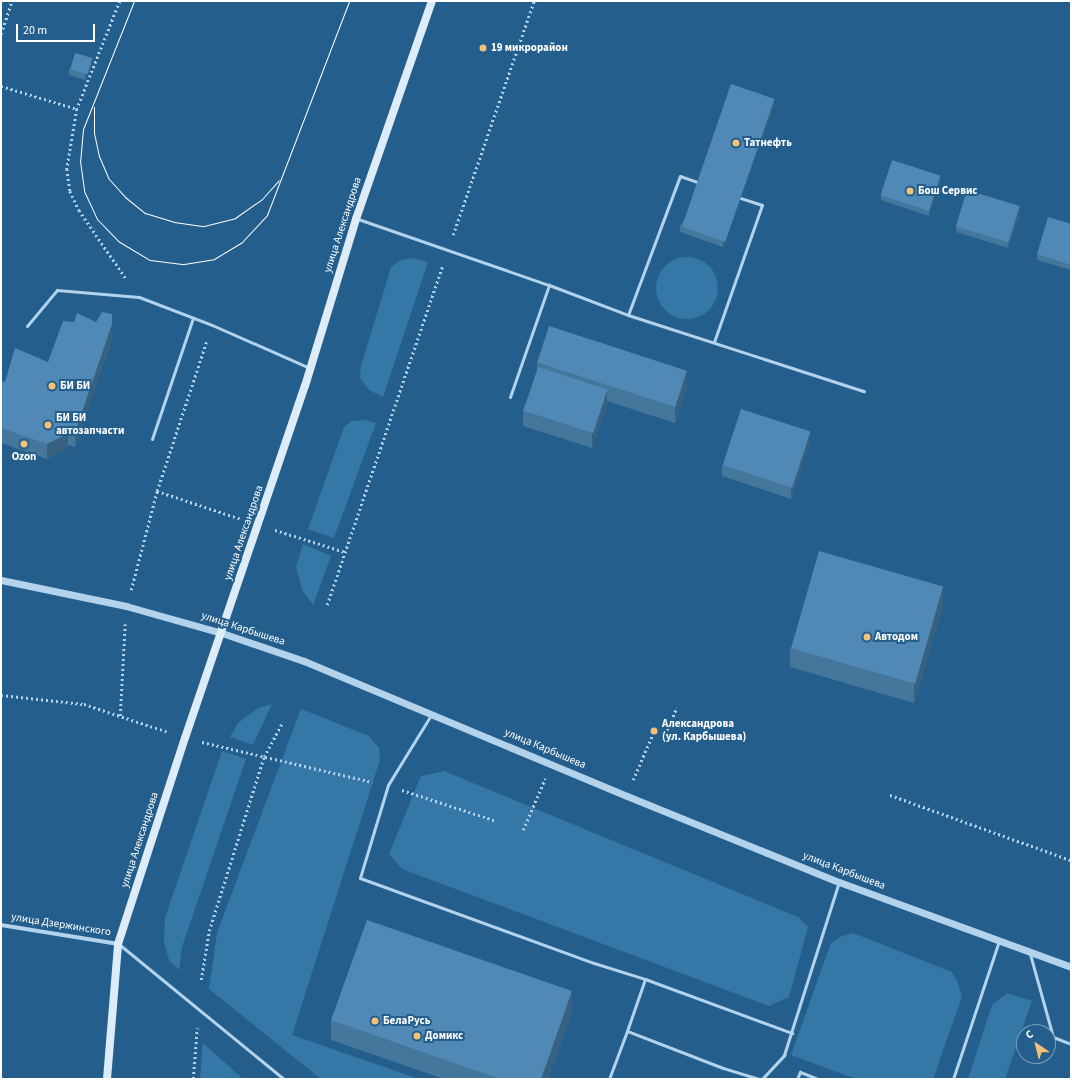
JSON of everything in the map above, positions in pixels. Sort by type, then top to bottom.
[{"type":"main road","name":"улица Александрова","points":[[107,1079],[118,944],[185,738],[311,368],[356,219],[432,1]]},
{"type":"street","name":"улица Карбышева","points":[[1,580],[126,606],[222,633],[304,661],[627,796],[839,882],[1071,967]]},
{"type":"street","name":"улица Дзержинского","points":[[1,924],[118,944]]},
{"type":"lane","points":[[628,315],[680,176],[697,182]]},
{"type":"lane","points":[[714,342],[762,205],[740,198]]},
{"type":"lane","points":[[356,219],[549,285],[628,315],[864,391]]},
{"type":"lane","points":[[510,397],[549,285]]},
{"type":"lane","points":[[27,326],[57,290],[139,297],[311,368]]},
{"type":"lane","points":[[152,439],[193,318]]},
{"type":"lane","points":[[432,714],[388,785],[360,878],[594,963],[645,979],[792,1034]]},
{"type":"lane","points":[[762,1079],[784,1055],[792,1034],[839,882]]},
{"type":"lane","points":[[953,1079],[998,941]]},
{"type":"lane","points":[[118,944],[284,1079]]},
{"type":"lane","points":[[1030,952],[1053,1037],[1071,1044]]},
{"type":"lane","points":[[609,1079],[645,979]]},
{"type":"lane","points":[[626,1032],[723,1068],[759,1079]]},
{"type":"lane","points":[[797,1079],[800,1072],[818,1079]]},
{"type":"path","points":[[1,34],[12,1]]},
{"type":"path","points":[[120,1],[77,109],[67,169],[70,191],[79,210],[139,297]]},
{"type":"path","points":[[327,605],[534,1]]},
{"type":"path","points":[[1,86],[77,109]]},
{"type":"path","points":[[120,716],[126,606],[157,491],[212,326]]},
{"type":"path","points":[[157,491],[345,552]]},
{"type":"path","points":[[1,695],[84,704],[185,738],[388,785],[497,821]]},
{"type":"path","points":[[665,735],[677,708]]},
{"type":"path","points":[[201,980],[209,931],[264,757],[283,722]]},
{"type":"path","points":[[627,796],[654,731]]},
{"type":"path","points":[[524,830],[552,764]]},
{"type":"path","points":[[890,795],[1071,860]]},
{"type":"path","points":[[193,1079],[197,1028]]},
{"type":"shaded area","points":[[687,257],[699,260],[709,266],[715,276],[718,288],[715,300],[709,310],[699,316],[687,319],[675,316],[665,310],[659,300],[656,288],[659,276],[665,266],[675,260]]},
{"type":"shaded area","points":[[414,258],[428,262],[383,397],[369,390],[360,378],[361,366],[391,267],[401,260]]},
{"type":"shaded area","points":[[366,420],[376,423],[334,538],[308,529],[344,427],[352,421]]},
{"type":"shaded area","points":[[303,544],[331,556],[313,605],[302,590],[296,567]]},
{"type":"shaded area","points":[[272,704],[253,745],[230,737],[238,723],[258,708]]},
{"type":"shaded area","points":[[301,709],[369,736],[379,748],[380,760],[292,1035],[419,1079],[321,1079],[209,989],[217,933]]},
{"type":"shaded area","points":[[222,751],[246,759],[182,947],[179,970],[169,960],[164,942],[165,918]]},
{"type":"shaded area","points":[[444,771],[798,917],[808,927],[789,997],[769,1006],[402,869],[389,854],[421,776]]},
{"type":"shaded area","points":[[853,933],[952,972],[958,983],[962,997],[933,1079],[856,1079],[791,1055],[831,943],[842,936]]},
{"type":"shaded area","points":[[1007,993],[1032,1001],[1024,1024],[1016,1024],[1016,1047],[1005,1079],[968,1079],[992,1005]]},
{"type":"shaded area","points":[[203,1043],[243,1079],[200,1079]]},
{"type":"building","points":[[75,53],[92,58],[88,74],[70,69]]},
{"type":"building","name":"Татнефть","points":[[731,84],[774,99],[725,242],[682,227]]},
{"type":"building","name":"Бош Сервис","points":[[892,160],[941,176],[929,211],[881,195]]},
{"type":"building","points":[[967,190],[1020,206],[1008,242],[956,226]]},
{"type":"building","points":[[1048,217],[1071,224],[1071,265],[1037,254]]},
{"type":"building","name":"БИ БИ","points":[[102,312],[112,314],[112,324],[75,432],[68,430],[63,436],[47,444],[1,428],[1,381],[5,382],[15,348],[48,362],[63,321],[74,322],[77,313],[96,322]]},
{"type":"building","points":[[549,326],[687,371],[675,407],[537,362]]},
{"type":"building","points":[[538,367],[607,390],[593,433],[524,411]]},
{"type":"building","points":[[741,409],[810,432],[792,488],[723,465]]},
{"type":"building","name":"Автодом","points":[[819,551],[943,587],[915,684],[791,648]]},
{"type":"building","points":[[367,920],[572,991],[541,1079],[500,1079],[331,1020]]},
{"type":"tram line","points":[[134,1],[83,129],[80,161],[84,191],[97,219],[118,241],[150,260],[184,264],[214,259],[242,242],[267,215],[349,1]]},
{"type":"tram line","points":[[94,107],[94,133],[99,156],[109,179],[125,197],[145,213],[174,222],[204,226],[235,218],[262,199],[279,180]]},
{"type":"place","name":"19 микрорайон","points":[[483,48]]},
{"type":"place","name":"Татнефть","points":[[736,143]]},
{"type":"place","name":"Бош Сервис","points":[[910,191]]},
{"type":"place","name":"БИ БИ","points":[[52,386]]},
{"type":"place","name":"БИ БИ автозапчасти","points":[[48,425]]},
{"type":"place","name":"Ozon","points":[[24,444]]},
{"type":"place","name":"Автодом","points":[[867,637]]},
{"type":"place","name":"Александрова (ул. Карбышева)","points":[[654,731]]},
{"type":"place","name":"БелаРусь","points":[[375,1021]]},
{"type":"place","name":"Домикс","points":[[417,1036]]}]
